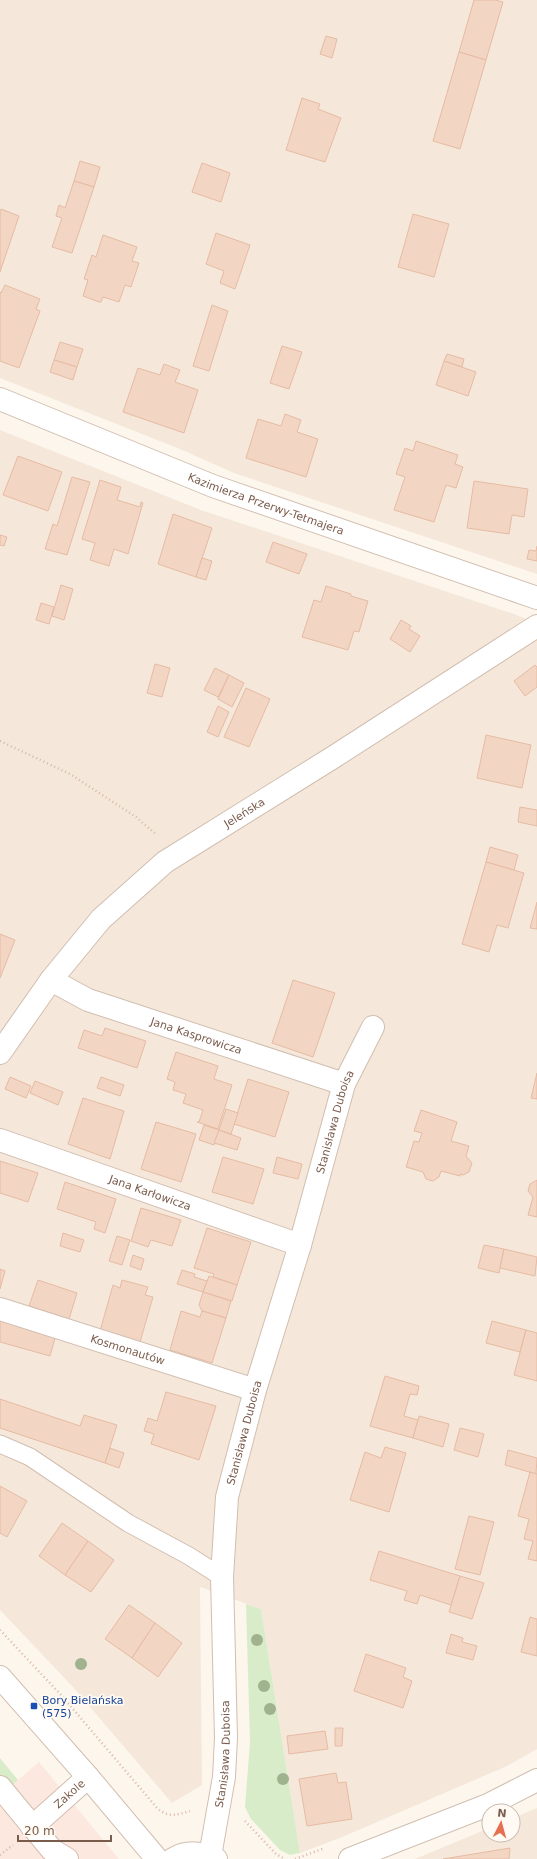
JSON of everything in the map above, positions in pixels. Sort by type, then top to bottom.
[{"type":"street","name":"Kazimierza Przerwy-Tetmajera","points":[[0,399],[213,486],[537,598]]},
{"type":"street","name":"Jeleńska","points":[[0,1053],[51,980],[101,919],[165,862],[332,758],[537,626]]},
{"type":"street","name":"Jana Kasprowicza","points":[[51,980],[88,1000],[344,1084]]},
{"type":"street","name":"Stanisława Duboisa","points":[[213,1857],[224,1777],[226,1738],[222,1577],[228,1496],[255,1390],[300,1245],[344,1084],[373,1027]]},
{"type":"street","name":"Jana Karłowicza","points":[[0,1140],[300,1245]]},
{"type":"street","name":"Kosmonautów","points":[[0,1309],[255,1390]]},
{"type":"street","points":[[0,1677],[88,1777],[157,1859]]},
{"type":"street","name":"Zakole","points":[[32,1827],[88,1777]]},
{"type":"street","points":[[350,1859],[488,1805],[537,1780]]},
{"type":"street","points":[[0,1788],[52,1850],[67,1859]]},
{"type":"street","points":[[173,1859],[190,1854],[213,1857]]},
{"type":"lane","points":[[0,1444],[30,1457],[128,1523],[189,1556],[222,1577]]},
{"type":"path","points":[[0,741],[70,774],[136,817],[179,853]]},
{"type":"path","points":[[0,1630],[62,1696],[157,1808]]},
{"type":"shaded area","points":[[0,0],[537,0],[537,574],[234,473],[180,449],[0,378]]},
{"type":"shaded area","points":[[0,430],[201,510],[537,623],[537,1749],[507,1766],[340,1838],[300,1853],[261,1609],[200,1587],[202,1785],[172,1803],[73,1687],[0,1610]]},
{"type":"shaded area","points":[[39,1762],[119,1859],[0,1859],[0,1797]]},
{"type":"shaded area","points":[[537,1808],[537,1859],[415,1859],[481,1831],[481,1843],[521,1843],[521,1815]]},
{"type":"green space","points":[[246,1604],[261,1609],[300,1853],[290,1855],[280,1850],[251,1819],[245,1807],[250,1742]]},
{"type":"green space","points":[[0,1758],[18,1780],[0,1797]]},
{"type":"building","points":[[474,0],[495,0],[503,2],[486,60],[459,52]]},
{"type":"building","points":[[326,36],[337,39],[332,58],[320,54]]},
{"type":"building","points":[[459,52],[486,60],[460,149],[433,141]]},
{"type":"building","points":[[302,98],[320,104],[318,109],[341,118],[325,162],[286,150]]},
{"type":"building","points":[[80,161],[100,167],[94,187],[74,181]]},
{"type":"building","points":[[202,163],[230,173],[221,202],[192,192]]},
{"type":"building","points":[[74,181],[94,187],[72,253],[52,247],[62,218],[56,216],[59,205],[65,208]]},
{"type":"building","points":[[1,209],[19,216],[0,272],[0,211]]},
{"type":"building","points":[[413,214],[449,224],[434,277],[398,267]]},
{"type":"building","points":[[216,233],[250,245],[235,289],[220,283],[224,271],[206,264]]},
{"type":"building","points":[[103,235],[137,247],[132,261],[139,263],[131,287],[125,285],[119,302],[103,297],[101,302],[99,302],[83,296],[88,280],[84,279],[92,255],[96,257]]},
{"type":"building","points":[[5,285],[40,299],[36,309],[40,311],[19,368],[0,361],[0,292],[1,293]]},
{"type":"building","points":[[212,305],[228,311],[209,371],[193,366]]},
{"type":"building","points":[[60,342],[83,349],[77,367],[54,360]]},
{"type":"building","points":[[282,346],[302,352],[289,389],[270,383]]},
{"type":"building","points":[[447,354],[464,359],[462,367],[444,361]]},
{"type":"building","points":[[54,360],[77,367],[73,380],[50,372]]},
{"type":"building","points":[[444,361],[476,372],[468,396],[436,385]]},
{"type":"building","points":[[164,364],[180,370],[175,382],[198,390],[184,433],[123,412],[138,368],[160,375]]},
{"type":"building","points":[[285,414],[301,420],[297,432],[318,439],[306,477],[246,458],[258,419],[281,426]]},
{"type":"building","points":[[416,441],[458,455],[455,464],[463,467],[456,488],[446,485],[434,522],[394,510],[405,477],[396,474],[405,448],[413,451]]},
{"type":"building","points":[[18,456],[62,472],[48,511],[3,495]]},
{"type":"building","points":[[72,477],[90,482],[67,555],[45,549],[53,524],[57,526]]},
{"type":"building","points":[[100,480],[121,487],[117,500],[140,507],[141,502],[143,503],[128,554],[114,549],[109,566],[90,560],[95,543],[82,539]]},
{"type":"building","points":[[474,481],[528,489],[524,517],[512,515],[509,534],[467,528]]},
{"type":"building","points":[[173,514],[212,528],[196,577],[158,564]]},
{"type":"building","points":[[0,535],[7,537],[4,546],[0,545]]},
{"type":"building","points":[[273,542],[307,554],[299,574],[266,562]]},
{"type":"building","points":[[537,546],[537,561],[527,559],[529,550],[536,551]]},
{"type":"building","points":[[202,558],[212,561],[206,580],[196,577]]},
{"type":"building","points":[[61,585],[73,589],[64,620],[52,616]]},
{"type":"building","points":[[326,586],[368,601],[359,632],[354,631],[348,650],[302,637],[314,600],[321,602]]},
{"type":"building","points":[[41,603],[54,607],[49,624],[36,620]]},
{"type":"building","points":[[401,620],[411,626],[409,629],[420,636],[410,652],[390,639]]},
{"type":"building","points":[[155,664],[170,668],[162,697],[147,693]]},
{"type":"building","points":[[535,665],[537,667],[537,687],[525,696],[514,681]]},
{"type":"building","points":[[215,668],[229,675],[218,697],[204,690]]},
{"type":"building","points":[[229,675],[244,683],[232,707],[218,699]]},
{"type":"building","points":[[246,688],[270,699],[249,747],[224,737]]},
{"type":"building","points":[[218,706],[229,712],[218,737],[207,732]]},
{"type":"building","points":[[486,735],[531,745],[522,788],[477,778]]},
{"type":"building","points":[[520,807],[537,810],[537,826],[518,822]]},
{"type":"building","points":[[490,847],[518,855],[514,870],[486,862]]},
{"type":"building","points":[[486,862],[524,873],[508,928],[497,925],[489,952],[462,944]]},
{"type":"building","points":[[537,902],[537,929],[530,928]]},
{"type":"building","points":[[0,934],[15,940],[0,978]]},
{"type":"building","points":[[293,980],[335,993],[313,1057],[272,1043]]},
{"type":"building","points":[[105,1028],[146,1041],[137,1068],[78,1048],[84,1030],[102,1036]]},
{"type":"building","points":[[176,1052],[218,1066],[214,1079],[232,1085],[218,1129],[197,1122],[199,1122],[203,1110],[183,1103],[186,1094],[173,1090],[175,1082],[167,1079]]},
{"type":"building","points":[[537,1073],[537,1099],[531,1098]]},
{"type":"building","points":[[10,1077],[31,1086],[26,1098],[5,1089]]},
{"type":"building","points":[[101,1077],[124,1085],[120,1096],[97,1088]]},
{"type":"building","points":[[248,1079],[289,1092],[275,1137],[234,1124]]},
{"type":"building","points":[[35,1081],[63,1092],[58,1105],[30,1093]]},
{"type":"building","points":[[83,1098],[124,1111],[110,1159],[68,1144]]},
{"type":"building","points":[[226,1109],[238,1113],[231,1134],[219,1130]]},
{"type":"building","points":[[421,1110],[457,1122],[451,1141],[469,1146],[466,1156],[472,1163],[469,1172],[463,1175],[460,1174],[460,1176],[441,1171],[439,1177],[433,1181],[426,1179],[423,1172],[406,1167],[414,1141],[419,1142],[422,1133],[414,1131]]},
{"type":"building","points":[[156,1122],[196,1134],[181,1182],[141,1169]]},
{"type":"building","points":[[204,1125],[219,1130],[214,1145],[199,1140]]},
{"type":"building","points":[[219,1130],[241,1138],[237,1150],[214,1143]]},
{"type":"building","points":[[223,1157],[264,1169],[253,1204],[212,1192]]},
{"type":"building","points":[[277,1157],[302,1164],[298,1179],[273,1173]]},
{"type":"building","points":[[0,1161],[38,1173],[28,1202],[0,1193]]},
{"type":"building","points":[[537,1180],[537,1217],[528,1215],[533,1197],[528,1191],[530,1184]]},
{"type":"building","points":[[65,1182],[116,1199],[105,1233],[94,1229],[96,1222],[57,1209]]},
{"type":"building","points":[[141,1208],[181,1220],[172,1246],[151,1240],[148,1247],[131,1241]]},
{"type":"building","points":[[207,1228],[251,1242],[237,1285],[213,1277],[214,1274],[194,1268]]},
{"type":"building","points":[[63,1233],[84,1240],[80,1252],[60,1246]]},
{"type":"building","points":[[117,1236],[130,1240],[122,1265],[109,1261]]},
{"type":"building","points":[[484,1245],[504,1249],[499,1273],[478,1268]]},
{"type":"building","points":[[504,1249],[537,1257],[535,1276],[500,1268]]},
{"type":"building","points":[[133,1255],[144,1259],[141,1270],[130,1266]]},
{"type":"building","points":[[0,1269],[5,1271],[0,1289]]},
{"type":"building","points":[[182,1270],[195,1274],[194,1277],[207,1281],[203,1292],[177,1284]]},
{"type":"building","points":[[209,1276],[237,1285],[232,1301],[203,1292]]},
{"type":"building","points":[[38,1280],[77,1293],[69,1319],[29,1306]]},
{"type":"building","points":[[122,1280],[148,1287],[145,1295],[153,1297],[140,1342],[100,1331],[113,1285],[120,1288]]},
{"type":"building","points":[[203,1292],[231,1301],[226,1318],[202,1311],[199,1305]]},
{"type":"building","points":[[181,1311],[200,1317],[202,1311],[226,1318],[212,1363],[170,1350]]},
{"type":"building","points":[[0,1315],[57,1331],[50,1356],[0,1342]]},
{"type":"building","points":[[492,1321],[526,1330],[520,1352],[486,1343]]},
{"type":"building","points":[[526,1330],[537,1333],[537,1381],[514,1375]]},
{"type":"building","points":[[385,1376],[419,1386],[417,1395],[410,1394],[404,1416],[418,1420],[413,1438],[370,1426]]},
{"type":"building","points":[[166,1392],[216,1406],[199,1460],[151,1444],[154,1434],[144,1431],[148,1418],[157,1421]]},
{"type":"building","points":[[0,1399],[80,1426],[84,1415],[117,1425],[105,1463],[0,1428]]},
{"type":"building","points":[[419,1416],[449,1424],[443,1447],[413,1438]]},
{"type":"building","points":[[460,1428],[484,1434],[478,1457],[454,1450]]},
{"type":"building","points":[[385,1447],[406,1453],[389,1512],[350,1500],[365,1452],[381,1458]]},
{"type":"building","points":[[110,1448],[124,1453],[119,1468],[105,1463]]},
{"type":"building","points":[[508,1450],[537,1458],[536,1474],[505,1465]]},
{"type":"building","points":[[530,1472],[537,1474],[537,1561],[528,1559],[533,1541],[524,1539],[529,1519],[518,1516]]},
{"type":"building","points":[[0,1486],[27,1501],[7,1537],[0,1533]]},
{"type":"building","points":[[469,1516],[494,1522],[480,1575],[455,1569]]},
{"type":"building","points":[[62,1523],[88,1541],[65,1575],[39,1556]]},
{"type":"building","points":[[88,1541],[114,1560],[91,1592],[65,1575]]},
{"type":"building","points":[[379,1551],[460,1576],[451,1605],[420,1595],[417,1604],[404,1600],[407,1591],[370,1580]]},
{"type":"building","points":[[460,1576],[484,1583],[472,1619],[449,1612]]},
{"type":"building","points":[[129,1605],[155,1623],[132,1658],[105,1639]]},
{"type":"building","points":[[530,1617],[537,1619],[537,1656],[521,1652]]},
{"type":"building","points":[[155,1623],[182,1643],[158,1677],[132,1658]]},
{"type":"building","points":[[451,1634],[463,1638],[462,1642],[477,1646],[473,1660],[446,1653]]},
{"type":"building","points":[[366,1654],[406,1668],[403,1677],[412,1681],[403,1708],[354,1691]]},
{"type":"building","points":[[335,1728],[343,1728],[342,1746],[335,1746]]},
{"type":"building","points":[[325,1731],[328,1749],[289,1754],[287,1736]]},
{"type":"building","points":[[336,1773],[338,1783],[346,1782],[352,1819],[307,1826],[299,1779]]},
{"type":"building","points":[[510,1848],[509,1859],[443,1859]]},
{"type":"place","name":"Bory Bielańska (575)","points":[[34,1706]]}]
